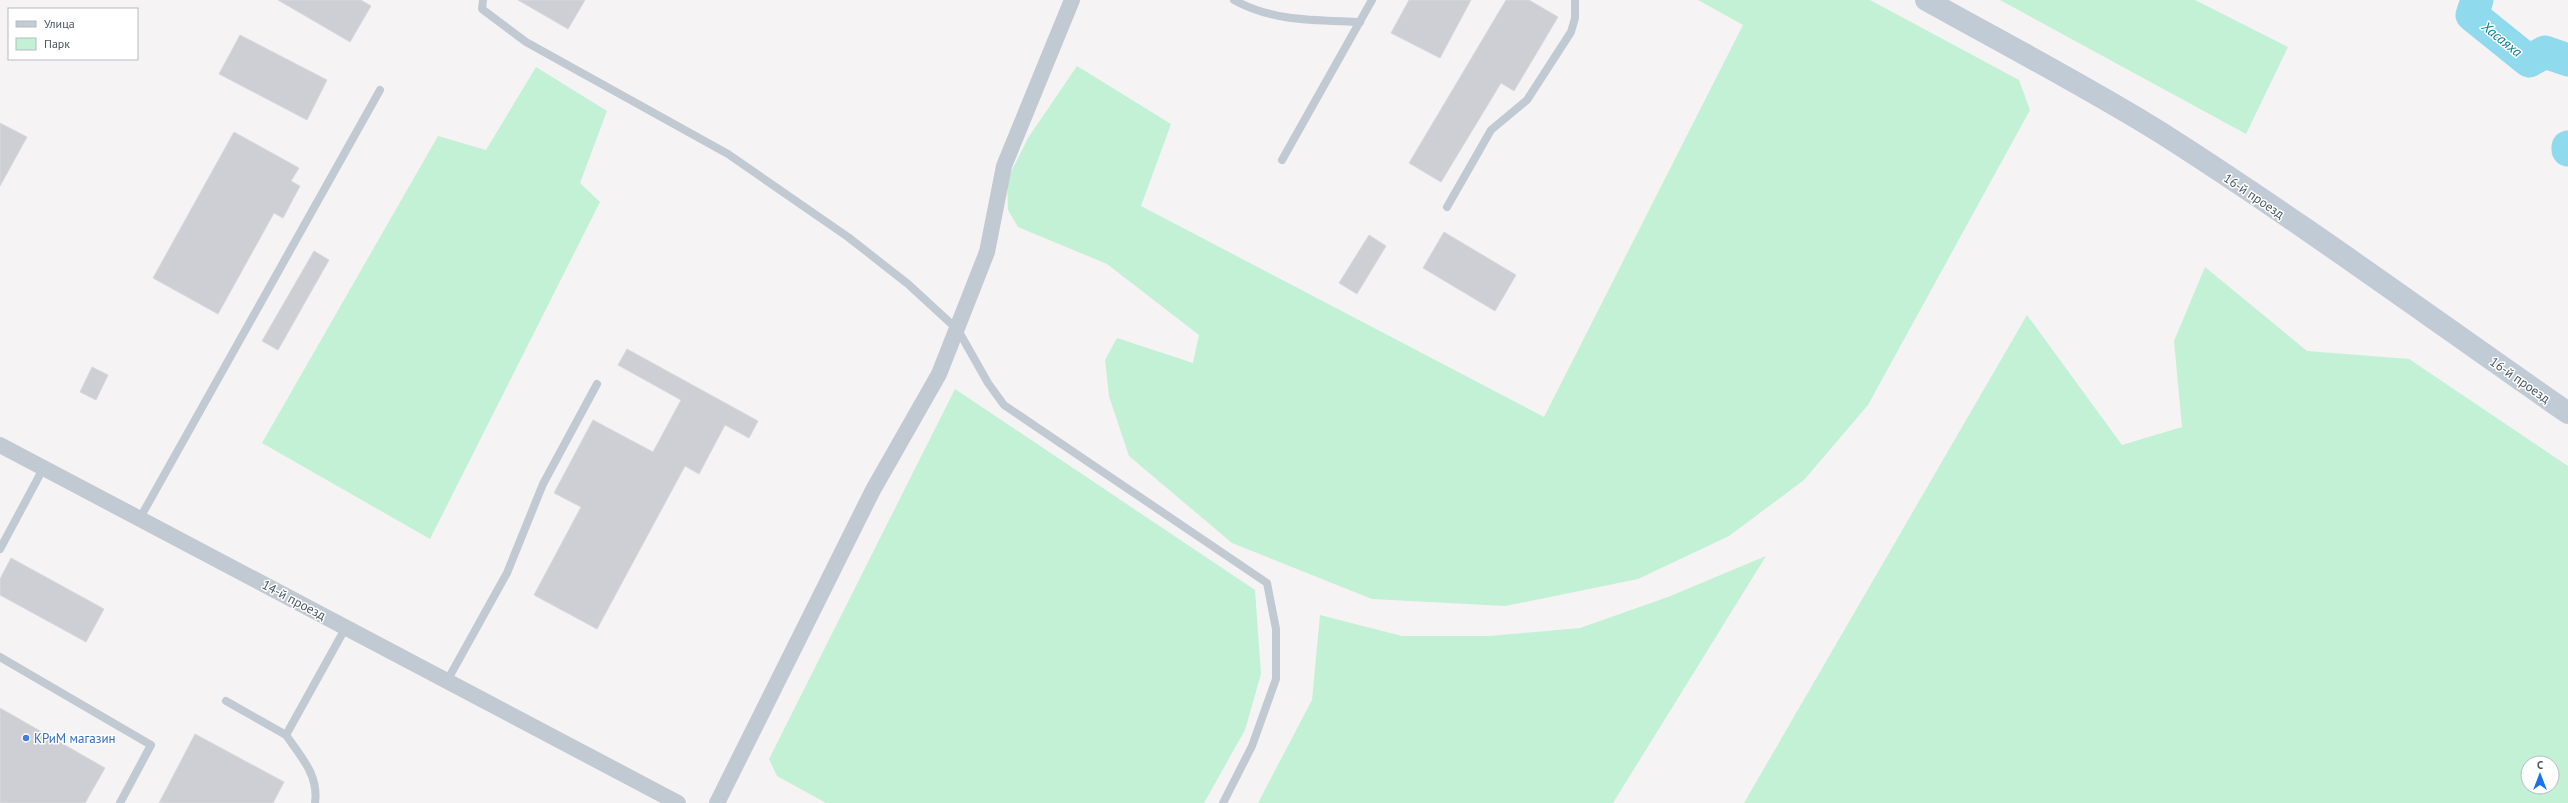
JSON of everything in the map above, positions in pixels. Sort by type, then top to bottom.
[{"type":"street","points":[[717,803],[873,490],[939,374],[958,330],[987,252],[1004,166],[1072,0]]},
{"type":"street","name":"16-й проезд","points":[[1926,0],[2093,92],[2163,135],[2326,244],[2568,413]]},
{"type":"street","name":"14-й проезд","points":[[0,445],[678,803]]},
{"type":"lane","points":[[483,0],[482,9],[526,42],[728,154],[848,237],[908,284],[958,330],[988,383],[1004,405],[1267,583],[1276,629],[1276,679],[1252,746],[1223,803]]},
{"type":"lane","points":[[1235,0],[1248,8],[1272,16],[1360,22]]},
{"type":"lane","points":[[1282,160],[1372,0]]},
{"type":"lane","points":[[1447,206],[1491,130],[1527,100],[1571,32],[1575,18],[1575,0]]},
{"type":"lane","points":[[140,518],[380,90]]},
{"type":"lane","points":[[447,680],[507,573],[544,484],[597,384]]},
{"type":"lane","points":[[0,549],[44,467]]},
{"type":"lane","points":[[286,735],[346,627]]},
{"type":"lane","points":[[0,657],[151,744],[120,803]]},
{"type":"lane","points":[[226,701],[286,735],[314,776],[317,790],[315,803]]},
{"type":"green space","points":[[1698,0],[1870,0],[2019,80],[2030,110],[1868,405],[1804,480],[1729,536],[1638,579],[1505,606],[1372,599],[1232,543],[1129,456],[1109,396],[1105,360],[1117,338],[1193,363],[1199,335],[1107,264],[1018,227],[1008,210],[1007,180],[1028,138],[1077,66],[1171,124],[1141,206],[1544,417],[1743,25]]},
{"type":"green space","points":[[2000,0],[2195,0],[2288,47],[2246,134]]},
{"type":"green space","points":[[536,67],[607,111],[580,183],[600,202],[430,539],[262,443],[438,136],[486,150]]},
{"type":"green space","points":[[2205,267],[2307,351],[2409,359],[2568,466],[2568,803],[1744,803],[2027,315],[2122,445],[2182,427],[2174,341]]},
{"type":"green space","points":[[955,389],[1255,590],[1261,674],[1245,730],[1204,803],[826,803],[777,776],[769,759]]},
{"type":"green space","points":[[1766,556],[1613,803],[1258,803],[1312,700],[1320,615],[1402,636],[1490,636],[1580,628],[1668,597]]},
{"type":"building","points":[[278,0],[361,0],[371,6],[350,42]]},
{"type":"building","points":[[518,0],[585,0],[568,29]]},
{"type":"building","points":[[1409,0],[1471,0],[1440,58],[1391,33]]},
{"type":"building","points":[[1506,0],[1529,0],[1558,17],[1514,91],[1501,83],[1441,182],[1409,163]]},
{"type":"building","points":[[240,35],[327,80],[307,120],[219,74]]},
{"type":"building","points":[[0,123],[27,137],[0,186]]},
{"type":"building","points":[[234,132],[299,168],[291,181],[300,186],[283,218],[274,213],[218,314],[153,278]]},
{"type":"building","points":[[1444,232],[1516,275],[1495,311],[1423,268]]},
{"type":"building","points":[[1369,235],[1386,246],[1357,294],[1339,283]]},
{"type":"building","points":[[314,251],[329,260],[278,350],[262,341]]},
{"type":"building","points":[[627,349],[758,421],[749,438],[725,425],[699,474],[685,466],[597,629],[534,595],[581,507],[554,493],[593,420],[653,452],[681,400],[618,365]]},
{"type":"building","points":[[92,367],[108,375],[96,400],[80,392]]},
{"type":"building","points":[[11,558],[104,609],[86,642],[0,595],[0,579]]},
{"type":"building","name":"КРиМ магазин","points":[[0,708],[105,768],[85,803],[0,803]]},
{"type":"building","points":[[195,734],[284,782],[273,803],[159,803]]},
{"type":"waterway","name":"Хасаяха","points":[[2477,0],[2472,15],[2529,61],[2545,52],[2568,60]]},
{"type":"place","name":"КРиМ магазин","points":[[26,738]]}]
